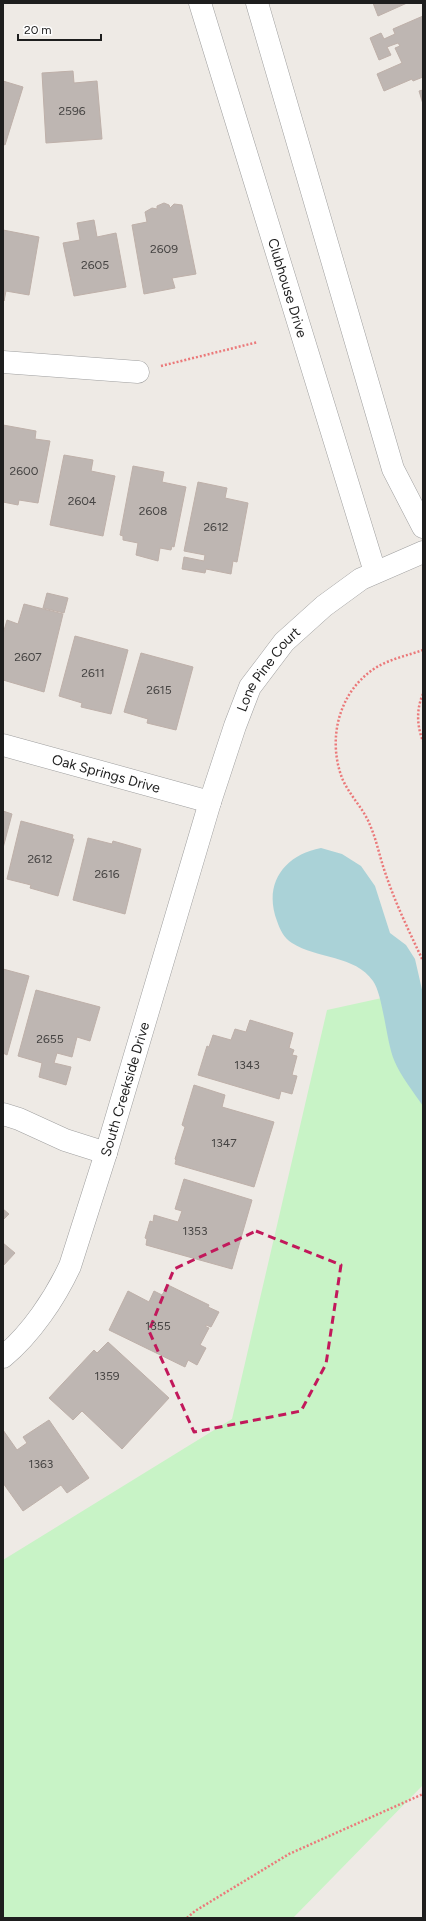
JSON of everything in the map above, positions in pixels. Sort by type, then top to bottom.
[{"type":"street","name":"Clubhouse Drive","points":[[200,3],[375,572]]},
{"type":"street","points":[[257,3],[393,469],[423,527]]},
{"type":"street","points":[[3,362],[138,372]]},
{"type":"street","name":"Lone Pine Court","points":[[210,802],[235,726],[250,688],[284,642],[324,606],[361,579],[423,552]]},
{"type":"street","name":"Oak Springs Drive","points":[[3,745],[210,802]]},
{"type":"street","name":"South Creekside Drive","points":[[3,1357],[22,1338],[62,1283],[70,1266],[106,1153],[210,802]]},
{"type":"street","points":[[3,1114],[19,1118],[65,1140],[106,1153]]},
{"type":"path","points":[[138,372],[258,342]]},
{"type":"path","points":[[423,650],[378,666],[358,683],[343,704],[335,729],[335,755],[342,780],[370,824],[386,876],[423,961]]},
{"type":"path","points":[[423,694],[418,715],[420,733],[423,741]]},
{"type":"path","points":[[187,1918],[195,1911],[289,1854],[423,1794]]},
{"type":"highlighted area","points":[[256,1231],[341,1265],[326,1364],[301,1411],[194,1432],[149,1331],[174,1269]]},
{"type":"green space","points":[[423,989],[423,1785],[293,1918],[3,1918],[3,1560],[232,1419],[327,1010]]},
{"type":"water","points":[[321,848],[342,854],[361,866],[375,886],[390,933],[406,945],[415,959],[423,994],[423,1106],[394,1060],[382,1007],[373,981],[356,966],[313,952],[292,943],[281,931],[278,924],[273,908],[273,895],[275,883],[280,873],[287,864],[297,857]]},
{"type":"building","points":[[373,3],[407,3],[378,16]]},
{"type":"building","points":[[423,16],[423,77],[413,81],[412,79],[384,91],[377,74],[402,63],[395,48],[400,46],[398,43],[387,47],[391,55],[379,60],[370,38],[381,33],[384,39],[395,34],[393,29]]},
{"type":"building","points":[[73,71],[74,83],[97,81],[102,139],[46,143],[42,73]]},
{"type":"building","points":[[3,81],[23,87],[5,145],[3,144]]},
{"type":"building","points":[[423,90],[423,104],[419,91]]},
{"type":"building","points":[[164,203],[169,205],[170,208],[174,204],[182,205],[196,274],[172,278],[175,288],[144,294],[132,225],[147,222],[145,212],[152,208],[157,209],[157,206]]},
{"type":"building","points":[[94,220],[97,237],[116,233],[126,287],[74,296],[63,243],[80,240],[77,223]]},
{"type":"building","points":[[3,230],[39,237],[29,295],[6,291],[4,301]]},
{"type":"building","points":[[3,425],[36,431],[35,439],[50,441],[38,503],[19,500],[18,505],[3,502]]},
{"type":"building","points":[[64,455],[93,460],[91,471],[115,476],[103,536],[50,525]]},
{"type":"building","points":[[133,466],[164,472],[162,482],[186,487],[174,547],[172,546],[171,550],[160,548],[158,561],[136,555],[138,543],[123,540],[123,536],[120,535]]},
{"type":"building","points":[[198,482],[227,488],[225,498],[248,503],[237,562],[233,561],[231,574],[206,569],[205,573],[182,569],[184,557],[204,561],[205,555],[184,551]]},
{"type":"building","points":[[47,593],[68,598],[64,613],[43,608]]},
{"type":"building","points":[[24,604],[63,614],[44,692],[3,680],[3,634],[7,620],[18,624]]},
{"type":"building","points":[[75,636],[128,650],[111,714],[81,707],[82,703],[59,696]]},
{"type":"building","points":[[141,653],[193,667],[176,730],[147,723],[148,719],[124,712]]},
{"type":"building","points":[[3,811],[12,814],[3,848]]},
{"type":"building","points":[[21,821],[73,835],[72,839],[74,839],[58,896],[30,888],[31,885],[7,879]]},
{"type":"building","points":[[88,838],[112,844],[113,841],[141,849],[125,914],[73,900]]},
{"type":"building","points":[[3,969],[29,976],[7,1055],[3,1053]]},
{"type":"building","points":[[36,990],[100,1007],[90,1041],[77,1037],[72,1057],[57,1053],[54,1063],[71,1067],[66,1085],[39,1077],[42,1063],[18,1056]]},
{"type":"building","points":[[250,1020],[293,1033],[289,1048],[294,1050],[292,1055],[297,1056],[292,1075],[297,1076],[292,1094],[281,1091],[279,1099],[198,1075],[207,1046],[209,1047],[213,1035],[231,1040],[235,1029],[246,1032]]},
{"type":"building","points":[[194,1085],[225,1095],[222,1107],[274,1122],[254,1187],[175,1164],[175,1159],[185,1127],[182,1125]]},
{"type":"building","points":[[184,1179],[252,1200],[232,1269],[146,1245],[147,1239],[145,1238],[150,1221],[153,1222],[154,1215],[178,1222],[182,1211],[175,1209]]},
{"type":"building","points":[[3,1209],[9,1214],[3,1220]]},
{"type":"building","points":[[3,1243],[15,1253],[3,1266]]},
{"type":"building","points":[[168,1285],[209,1305],[208,1307],[219,1312],[211,1327],[206,1325],[206,1327],[209,1328],[200,1345],[206,1348],[197,1365],[188,1360],[185,1367],[109,1330],[128,1291],[149,1302],[154,1291],[162,1295]]},
{"type":"building","points":[[108,1342],[169,1398],[122,1449],[82,1411],[73,1420],[49,1398],[94,1350],[97,1353]]},
{"type":"building","points":[[49,1420],[89,1478],[67,1493],[61,1485],[23,1511],[3,1483],[3,1430],[17,1450],[27,1443],[23,1437]]}]
